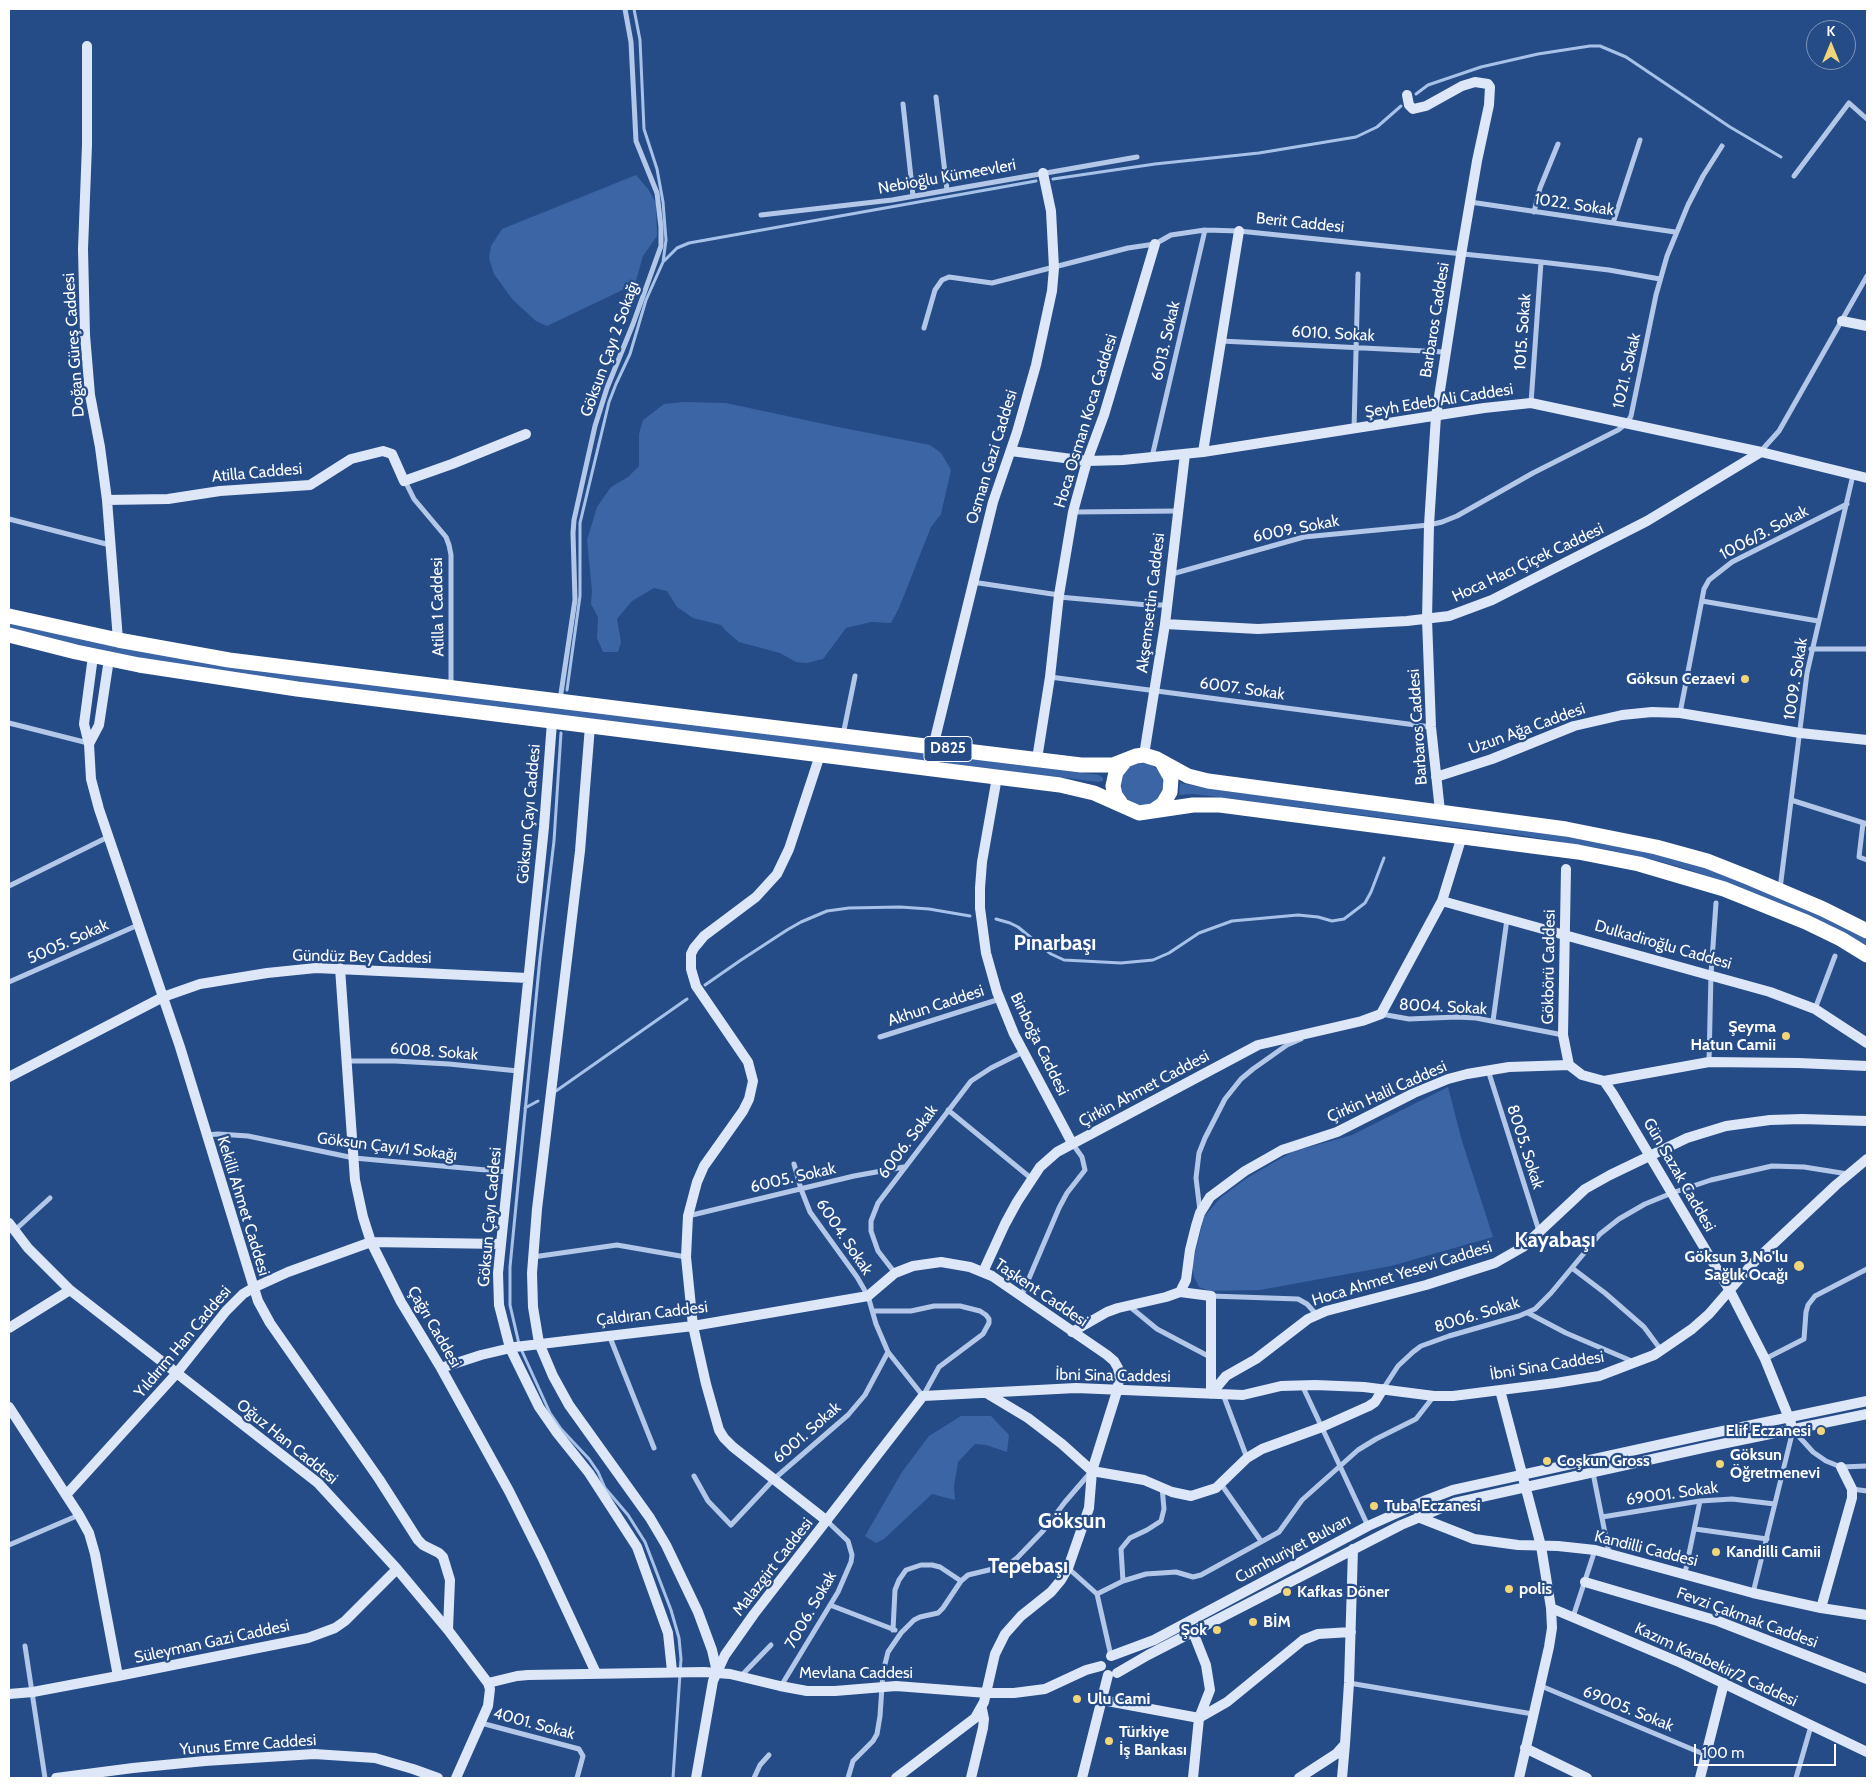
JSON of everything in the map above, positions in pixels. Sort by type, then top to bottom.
[{"type":"highway","name":"D825","points":[[9,616],[118,640],[229,660],[843,736],[1094,766],[1113,765],[1136,756],[1144,755]]},
{"type":"highway","name":"D825","points":[[9,636],[93,656],[179,672],[297,689],[1072,787],[1094,793],[1139,813],[1193,805],[1220,805],[1593,854],[1639,864],[1724,889],[1788,914],[1842,939],[1867,955]]},
{"type":"highway","points":[[1144,755],[1151,756],[1188,776],[1208,781],[1566,829],[1656,847],[1721,866],[1823,909],[1867,931]]},
{"type":"highway","points":[[1122,805],[1116,795],[1114,786],[1116,772],[1124,762]]},
{"type":"highway","points":[[1152,811],[1163,804],[1170,792],[1171,778],[1163,764]]},
{"type":"street","name":"Göksun Çayı 2 Sokağı","points":[[560,701],[575,600],[574,520],[606,388],[633,324],[660,246],[661,227],[657,192],[636,141],[631,42],[625,9]]},
{"type":"street","name":"Doğan Güreş Caddesi","points":[[87,46],[88,129],[83,249],[85,335],[90,395],[100,447],[107,500],[118,640]]},
{"type":"street","name":"Barbaros Caddesi","points":[[1408,95],[1409,105],[1413,109],[1426,106],[1462,86],[1475,82],[1488,84],[1490,87],[1489,105],[1469,202],[1436,416],[1429,525],[1427,620],[1431,727],[1440,811]]},
{"type":"street","points":[[936,96],[947,190]]},
{"type":"street","points":[[1794,176],[1849,103],[1867,118]]},
{"type":"street","points":[[902,104],[913,196]]},
{"type":"street","points":[[1613,223],[1640,140]]},
{"type":"street","points":[[1534,212],[1540,188],[1558,144]]},
{"type":"street","name":"1021. Sokak","points":[[1429,525],[1457,516],[1534,473],[1618,430],[1627,423],[1632,410],[1660,279],[1675,232],[1703,176],[1722,146]]},
{"type":"street","name":"Nebioğlu Kümeevleri","points":[[761,215],[844,207],[1137,157]]},
{"type":"street","name":"Osman Gazi Caddesi","points":[[933,747],[972,582],[993,502],[1011,451],[1039,349],[1052,291],[1054,268],[1050,210],[1043,173]]},
{"type":"street","name":"1022. Sokak","points":[[1469,202],[1675,232]]},
{"type":"street","name":"Berit Caddesi","points":[[924,328],[935,290],[942,280],[949,277],[992,283],[1128,248],[1155,244],[1171,236],[1205,230],[1239,231],[1541,262],[1609,270],[1660,279]]},
{"type":"street","name":"6013. Sokak","points":[[1152,458],[1205,230]]},
{"type":"street","points":[[1203,452],[1239,231]]},
{"type":"street","name":"Hoca Osman Koca Caddesi","points":[[1037,759],[1072,512],[1087,461],[1104,416],[1155,244]]},
{"type":"street","name":"1015. Sokak","points":[[1531,403],[1541,262]]},
{"type":"street","points":[[1354,429],[1358,274]]},
{"type":"street","points":[[1761,452],[1779,431],[1867,276]]},
{"type":"street","points":[[1842,321],[1867,326]]},
{"type":"street","name":"6010. Sokak","points":[[1221,341],[1445,352]]},
{"type":"street","name":"Şeyh Edeb Ali Caddesi","points":[[1011,451],[1087,461],[1152,458],[1203,452],[1499,406],[1531,403],[1761,452],[1867,478]]},
{"type":"street","points":[[404,481],[526,434]]},
{"type":"street","name":"Atilla Caddesi","points":[[107,500],[174,499],[220,491],[310,485],[351,459],[382,451],[392,454],[404,481]]},
{"type":"street","name":"Hoca Hacı Çiçek Caddesi","points":[[1165,624],[1258,629],[1427,620],[1449,616],[1468,610],[1559,567],[1647,521],[1761,452]]},
{"type":"street","name":"Akşemsettin Caddesi","points":[[1144,755],[1168,605],[1184,454]]},
{"type":"street","name":"1009. Sokak","points":[[1780,890],[1811,649],[1853,474]]},
{"type":"street","name":"Atilla 1 Caddesi","points":[[404,481],[414,499],[446,536],[449,545],[451,555],[452,688]]},
{"type":"street","name":"1006/3. Sokak","points":[[1680,713],[1704,589],[1709,580],[1732,562],[1847,504]]},
{"type":"street","points":[[1072,512],[1178,512]]},
{"type":"street","points":[[9,519],[111,546]]},
{"type":"street","name":"6009. Sokak","points":[[1171,574],[1304,537],[1429,525]]},
{"type":"street","points":[[972,582],[1059,596],[1119,603],[1168,605]]},
{"type":"street","points":[[1702,601],[1818,620]]},
{"type":"street","points":[[1811,649],[1867,649]]},
{"type":"street","name":"Kekilli Ahmet Caddesi","points":[[93,656],[84,724],[89,744],[91,779],[108,837],[163,997],[253,1288],[266,1317],[379,1479],[418,1540],[443,1557],[450,1580],[448,1630]]},
{"type":"street","name":"Kekilli Ahmet Caddesi","points":[[89,744],[99,725],[110,659]]},
{"type":"street","points":[[843,736],[855,676]]},
{"type":"street","name":"6007. Sokak","points":[[1050,677],[1431,727]]},
{"type":"street","name":"Uzun Ağa Caddesi","points":[[1436,777],[1492,759],[1574,726],[1594,720],[1652,712],[1680,713],[1800,733],[1867,740]]},
{"type":"street","name":"Göksun Çayı Caddesi","points":[[552,722],[544,827],[500,1244],[498,1273],[499,1305],[512,1347],[530,1391],[544,1415],[586,1469],[632,1538],[666,1625],[674,1671]]},
{"type":"street","points":[[9,723],[89,744]]},
{"type":"street","points":[[590,726],[580,851],[545,1133],[533,1257],[531,1288],[535,1344],[570,1405],[650,1518],[666,1545],[698,1612],[712,1650],[717,1672]]},
{"type":"street","points":[[820,755],[789,849],[777,874],[756,897],[704,936],[691,954],[691,969],[696,986],[748,1062],[753,1081],[751,1094],[743,1111],[700,1173],[688,1216],[686,1256],[693,1326],[719,1430],[733,1447],[828,1521]]},
{"type":"street","name":"Binboğa Caddesi","points":[[997,777],[982,862],[980,908],[986,953],[1000,999],[1024,1052],[1072,1144]]},
{"type":"street","points":[[1791,800],[1865,823],[1859,857],[1867,860]]},
{"type":"street","points":[[1381,1014],[1442,901],[1462,836]]},
{"type":"street","points":[[9,884],[108,837]]},
{"type":"street","name":"Gökbörü Caddesi","points":[[1566,869],[1564,1036],[1569,1065]]},
{"type":"street","name":"Dulkadiroğlu Caddesi","points":[[1442,901],[1564,933],[1770,992],[1815,1009],[1867,1042]]},
{"type":"street","points":[[1710,1062],[1711,974],[1716,903]]},
{"type":"street","points":[[1493,1021],[1508,919]]},
{"type":"street","name":"5005. Sokak","points":[[9,982],[138,925]]},
{"type":"street","points":[[1815,1009],[1835,956]]},
{"type":"street","name":"Gündüz Bey Caddesi","points":[[9,1077],[163,997],[200,984],[296,969],[340,968],[528,978]]},
{"type":"street","name":"Çağrı Caddesi","points":[[340,968],[358,1198],[371,1242],[401,1302],[441,1368],[512,1498],[542,1557],[596,1673]]},
{"type":"street","name":"Akhun Caddesi","points":[[880,1037],[1000,999]]},
{"type":"street","name":"8004. Sokak","points":[[1381,1014],[1409,1019],[1466,1017],[1564,1036]]},
{"type":"street","name":"Çirkin Ahmet Caddesi","points":[[983,1272],[1005,1224],[1032,1178],[1048,1158],[1253,1048],[1271,1041],[1362,1021],[1381,1014]]},
{"type":"street","points":[[1200,1213],[1196,1178],[1199,1153],[1204,1138],[1225,1099],[1241,1079],[1253,1069],[1288,1045],[1315,1032]]},
{"type":"street","name":"6006. Sokak","points":[[895,1273],[878,1251],[871,1231],[871,1221],[878,1203],[964,1089],[980,1074],[1024,1052]]},
{"type":"street","name":"6008. Sokak","points":[[347,1061],[431,1063],[518,1072]]},
{"type":"street","points":[[1569,1065],[1582,1075],[1604,1081],[1710,1062],[1867,1066]]},
{"type":"street","name":"Çirkin Halil Caddesi","points":[[1180,1292],[1186,1280],[1190,1250],[1200,1213],[1216,1192],[1245,1171],[1282,1150],[1345,1129],[1433,1085],[1467,1074],[1488,1070],[1509,1067],[1569,1065]]},
{"type":"street","name":"8005. Sokak","points":[[1488,1070],[1539,1231]]},
{"type":"street","name":"Gün Sazak Caddesi","points":[[1604,1081],[1651,1156],[1730,1291],[1765,1359],[1793,1430]]},
{"type":"street","points":[[948,1110],[1032,1178]]},
{"type":"street","name":"Hoca Ahmet Yesevi Caddesi","points":[[1211,1394],[1226,1376],[1256,1359],[1295,1327],[1316,1314],[1426,1285],[1495,1263],[1515,1252],[1585,1189],[1610,1175],[1701,1133],[1726,1126],[1802,1118],[1867,1121]]},
{"type":"street","name":"Göksun Çayı/1 Sokağı","points":[[206,1136],[218,1134],[248,1136],[354,1158],[508,1172]]},
{"type":"street","points":[[1021,1298],[1066,1193],[1085,1170],[1082,1157],[1072,1144]]},
{"type":"street","name":"İbni Sina Caddesi","points":[[923,1396],[1076,1388],[1118,1388],[1243,1395],[1281,1386],[1333,1385],[1434,1396],[1500,1390],[1599,1376],[1661,1350],[1692,1329],[1709,1314],[1754,1262],[1867,1159]]},
{"type":"street","name":"6004. Sokak","points":[[794,1164],[810,1212],[857,1277],[868,1296],[888,1352],[923,1396]]},
{"type":"street","name":"8006. Sokak","points":[[1383,1389],[1398,1366],[1421,1346],[1528,1313],[1543,1301],[1600,1234],[1630,1211],[1672,1193],[1727,1176],[1772,1166],[1804,1167],[1849,1174]]},
{"type":"street","name":"6005. Sokak","points":[[688,1216],[801,1189],[904,1168]]},
{"type":"street","points":[[12,1227],[50,1198]]},
{"type":"street","name":"Oğuz Han Caddesi","points":[[12,1227],[28,1248],[70,1290],[311,1477],[397,1569],[448,1630],[488,1683]]},
{"type":"street","name":"Yıldırım Han Caddesi","points":[[66,1495],[176,1374],[226,1311],[243,1294],[253,1288],[288,1272],[371,1242],[500,1244]]},
{"type":"street","points":[[533,1257],[617,1245],[686,1256]]},
{"type":"street","name":"Taşkent Caddesi","points":[[868,1296],[895,1273],[912,1266],[941,1262],[970,1267],[983,1272],[1114,1361],[1119,1375],[1118,1388]]},
{"type":"street","points":[[1572,1268],[1605,1293],[1644,1327],[1661,1350]]},
{"type":"street","points":[[1765,1359],[1804,1339],[1806,1312],[1808,1305],[1815,1296],[1867,1269]]},
{"type":"street","points":[[9,1328],[70,1290]]},
{"type":"street","points":[[1072,1332],[1107,1312],[1180,1292],[1211,1296],[1298,1299],[1307,1304],[1316,1314]]},
{"type":"street","name":"Çaldıran Caddesi","points":[[441,1368],[512,1347],[608,1334],[693,1326],[868,1296]]},
{"type":"street","points":[[1211,1296],[1211,1394]]},
{"type":"street","points":[[873,1311],[911,1311],[946,1305],[980,1311],[989,1319],[983,1334],[939,1367],[923,1396]]},
{"type":"street","points":[[1129,1306],[1157,1329],[1211,1357]]},
{"type":"street","points":[[1528,1313],[1566,1333],[1636,1362]]},
{"type":"street","points":[[608,1334],[654,1448]]},
{"type":"street","name":"6001. Sokak","points":[[694,1476],[708,1501],[731,1525],[774,1479],[848,1415],[865,1395],[888,1352]]},
{"type":"street","points":[[1302,1385],[1368,1526]]},
{"type":"street","points":[[896,1778],[967,1726],[982,1709],[995,1654],[1005,1634],[1022,1616],[1051,1592],[1068,1568],[1089,1508],[1092,1471],[1118,1388]]},
{"type":"street","points":[[987,1393],[1028,1418],[1062,1444],[1092,1471],[1131,1477],[1191,1496],[1208,1492],[1221,1484],[1247,1458],[1262,1449],[1369,1406],[1375,1402],[1383,1389]]},
{"type":"street","points":[[1500,1390],[1541,1546],[1551,1608],[1552,1628],[1550,1647],[1519,1778]]},
{"type":"street","points":[[1223,1394],[1247,1458]]},
{"type":"street","name":"Malazgirt Caddesi","points":[[696,1778],[710,1699],[717,1672],[726,1655],[754,1614],[828,1521],[923,1396]]},
{"type":"street","points":[[1097,1594],[1123,1581],[1146,1574],[1176,1572],[1193,1577],[1201,1575],[1279,1532],[1302,1500],[1340,1466],[1369,1443],[1416,1420],[1434,1396]]},
{"type":"street","name":"Cumhuriyet Bulvarı","points":[[1101,1666],[1105,1658],[1154,1640],[1368,1526],[1453,1490],[1867,1401]]},
{"type":"street","points":[[9,1407],[79,1515],[92,1542],[118,1676]]},
{"type":"street","name":"Cumhuriyet Bulvarı","points":[[1113,1674],[1418,1517],[1467,1500],[1867,1414]]},
{"type":"street","points":[[1793,1430],[1813,1452],[1826,1461],[1842,1467],[1867,1466]]},
{"type":"street","points":[[1753,1593],[1793,1430]]},
{"type":"street","points":[[1821,1608],[1852,1498],[1852,1489],[1842,1467]]},
{"type":"street","points":[[848,1778],[854,1761],[877,1734],[883,1672],[888,1652],[901,1633],[914,1620],[938,1613],[961,1581],[976,1572],[1009,1564],[1017,1558],[1043,1531],[1092,1471]]},
{"type":"street","points":[[1592,1472],[1609,1553]]},
{"type":"street","points":[[1221,1484],[1262,1541]]},
{"type":"street","points":[[1123,1581],[1121,1549],[1130,1538],[1156,1526],[1161,1521],[1164,1509],[1162,1487]]},
{"type":"street","points":[[1852,1489],[1867,1491]]},
{"type":"street","name":"69001. Sokak","points":[[1602,1517],[1700,1501],[1732,1499],[1775,1504]]},
{"type":"street","points":[[1685,1573],[1700,1501]]},
{"type":"street","points":[[9,1545],[79,1515]]},
{"type":"street","name":"Kandilli Caddesi","points":[[1418,1517],[1474,1539],[1491,1543],[1574,1547],[1596,1550],[1753,1593],[1821,1608],[1867,1615]]},
{"type":"street","name":"7006. Sokak","points":[[780,1686],[847,1574],[852,1555],[848,1541],[828,1521]]},
{"type":"street","points":[[1695,1529],[1767,1539]]},
{"type":"street","points":[[1342,1778],[1349,1683],[1353,1549]]},
{"type":"street","points":[[1573,1617],[1596,1550]]},
{"type":"street","points":[[893,1630],[895,1590],[906,1570],[921,1565],[932,1565],[940,1567],[961,1581]]},
{"type":"street","points":[[1068,1568],[1097,1594],[1111,1656],[1117,1659],[1120,1664],[1113,1674],[1102,1700],[1082,1778]]},
{"type":"street","name":"Süleyman Gazi Caddesi","points":[[9,1694],[32,1692],[118,1676],[322,1634],[345,1621],[397,1569]]},
{"type":"street","name":"Fevzi Çakmak Caddesi","points":[[1585,1582],[1718,1621],[1867,1679]]},
{"type":"street","points":[[830,1605],[901,1633]]},
{"type":"street","name":"Kazım Karabekir/2 Caddesi","points":[[1551,1608],[1681,1663],[1867,1752]]},
{"type":"street","points":[[1193,1632],[1203,1655],[1210,1690],[1199,1718],[1193,1778]]},
{"type":"street","points":[[1102,1700],[1199,1718],[1231,1698],[1303,1640],[1318,1634],[1351,1632]]},
{"type":"street","points":[[741,1676],[771,1645]]},
{"type":"street","points":[[25,1646],[45,1778]]},
{"type":"street","points":[[1101,1666],[1103,1672],[1113,1674]]},
{"type":"street","name":"Mevlana Caddesi","points":[[488,1683],[517,1676],[674,1671],[717,1672],[780,1686],[820,1692],[902,1687],[987,1693],[1036,1691],[1101,1666]]},
{"type":"street","points":[[456,1778],[481,1723],[490,1696],[488,1683]]},
{"type":"street","points":[[1349,1683],[1533,1714]]},
{"type":"street","points":[[1700,1778],[1724,1683]]},
{"type":"street","name":"69005. Sokak","points":[[1541,1686],[1706,1755]]},
{"type":"street","points":[[970,1778],[983,1728],[982,1709]]},
{"type":"street","name":"4001. Sokak","points":[[481,1723],[580,1749],[583,1756],[577,1778]]},
{"type":"street","points":[[1796,1778],[1811,1726]]},
{"type":"street","points":[[1299,1778],[1336,1754],[1345,1744]]},
{"type":"street","points":[[1525,1748],[1587,1778]]},
{"type":"street","name":"Yunus Emre Caddesi","points":[[56,1778],[205,1761],[314,1754],[375,1758],[413,1768],[438,1778]]},
{"type":"street","points":[[754,1778],[760,1765],[769,1755]]},
{"type":"shaded area","points":[[636,175],[648,189],[656,203],[657,236],[643,256],[635,284],[547,326],[536,321],[513,300],[494,274],[489,258],[491,246],[502,229]]},
{"type":"shaded area","points":[[684,402],[726,403],[930,445],[941,453],[951,470],[941,514],[931,527],[899,608],[891,623],[871,622],[846,628],[823,659],[807,663],[796,662],[780,653],[739,642],[721,625],[693,618],[677,607],[667,591],[654,588],[632,601],[617,619],[621,642],[618,652],[603,652],[597,638],[598,617],[591,604],[592,591],[587,540],[597,507],[611,487],[628,477],[639,466],[639,434],[643,420],[664,404]]},
{"type":"shaded area","points":[[9,622],[142,652],[223,665],[1099,775],[1103,778],[1103,781],[1098,782],[290,682],[116,655],[9,629]]},
{"type":"shaded area","points":[[1142,763],[1157,769],[1163,784],[1157,799],[1142,805],[1127,799],[1121,784],[1127,769]]},
{"type":"shaded area","points":[[1180,783],[1552,834],[1639,850],[1696,865],[1793,902],[1867,938],[1867,946],[1844,933],[1771,900],[1690,870],[1658,861],[1610,850],[1519,835],[1194,794],[1179,795]]},
{"type":"shaded area","points":[[1448,1087],[1462,1141],[1493,1237],[1391,1266],[1260,1290],[1209,1291],[1199,1287],[1194,1277],[1192,1266],[1204,1217],[1220,1198],[1247,1178],[1292,1152],[1352,1135]]},
{"type":"shaded area","points":[[961,1416],[991,1416],[1009,1435],[1007,1452],[986,1445],[975,1444],[958,1462],[954,1486],[955,1500],[932,1494],[884,1539],[876,1543],[865,1536],[902,1472],[929,1436]]},
{"type":"waterway","points":[[567,690],[580,596],[580,523],[609,402],[630,354],[646,300],[663,262],[666,240],[663,202],[657,169],[644,129],[640,40],[634,9]]},
{"type":"waterway","points":[[1416,94],[1428,85],[1481,67],[1538,54],[1600,46],[1626,57],[1730,127],[1781,157]]},
{"type":"waterway","points":[[1053,179],[1155,164],[1259,153],[1356,137],[1377,127],[1401,106]]},
{"type":"waterway","points":[[664,261],[677,248],[689,243],[1036,181]]},
{"type":"waterway","points":[[519,1344],[510,1305],[510,1267],[540,958],[554,841],[561,733]]},
{"type":"waterway","points":[[996,919],[1018,927],[1051,954],[1064,960],[1121,963],[1153,960],[1169,953],[1199,933],[1232,921],[1298,915],[1318,917],[1332,921],[1344,919],[1365,903],[1384,858]]},
{"type":"waterway","points":[[705,985],[787,930],[827,911],[849,908],[900,907],[929,909],[970,916]]},
{"type":"waterway","points":[[556,1091],[687,999]]},
{"type":"waterway","points":[[525,1108],[538,1101]]},
{"type":"waterway","points":[[521,1349],[550,1413],[561,1429],[589,1459],[598,1472],[605,1488],[628,1515],[645,1542],[671,1610],[679,1638],[681,1659],[673,1778]]},
{"type":"place","name":"Göksun Cezaevi","points":[[1745,679]]},
{"type":"place","name":"Şeyma Hatun Camii","points":[[1786,1036]]},
{"type":"place","name":"Göksun 3 No'lu Sağlık Ocağı","points":[[1799,1266]]},
{"type":"place","name":"Elif Eczanesi","points":[[1821,1431]]},
{"type":"place","name":"Coşkun Gross","points":[[1547,1461]]},
{"type":"place","name":"Göksun Öğretmenevi","points":[[1720,1464]]},
{"type":"place","name":"Tuba Eczanesi","points":[[1374,1506]]},
{"type":"place","name":"Kandilli Camii","points":[[1716,1552]]},
{"type":"place","name":"polis","points":[[1509,1589]]},
{"type":"place","name":"Kafkas Döner","points":[[1287,1592]]},
{"type":"place","name":"BİM","points":[[1253,1622]]},
{"type":"place","name":"Şok","points":[[1217,1630]]},
{"type":"place","name":"Ulu Cami","points":[[1077,1699]]},
{"type":"place","name":"Türkiye İş Bankası","points":[[1109,1741]]},
{"type":"district","name":"Pınarbaşı","points":[[1055,944]]},
{"type":"district","name":"Kayabaşı","points":[[1555,1241]]},
{"type":"district","name":"Göksun","points":[[1072,1522]]},
{"type":"district","name":"Tepebaşı","points":[[1028,1567]]}]
